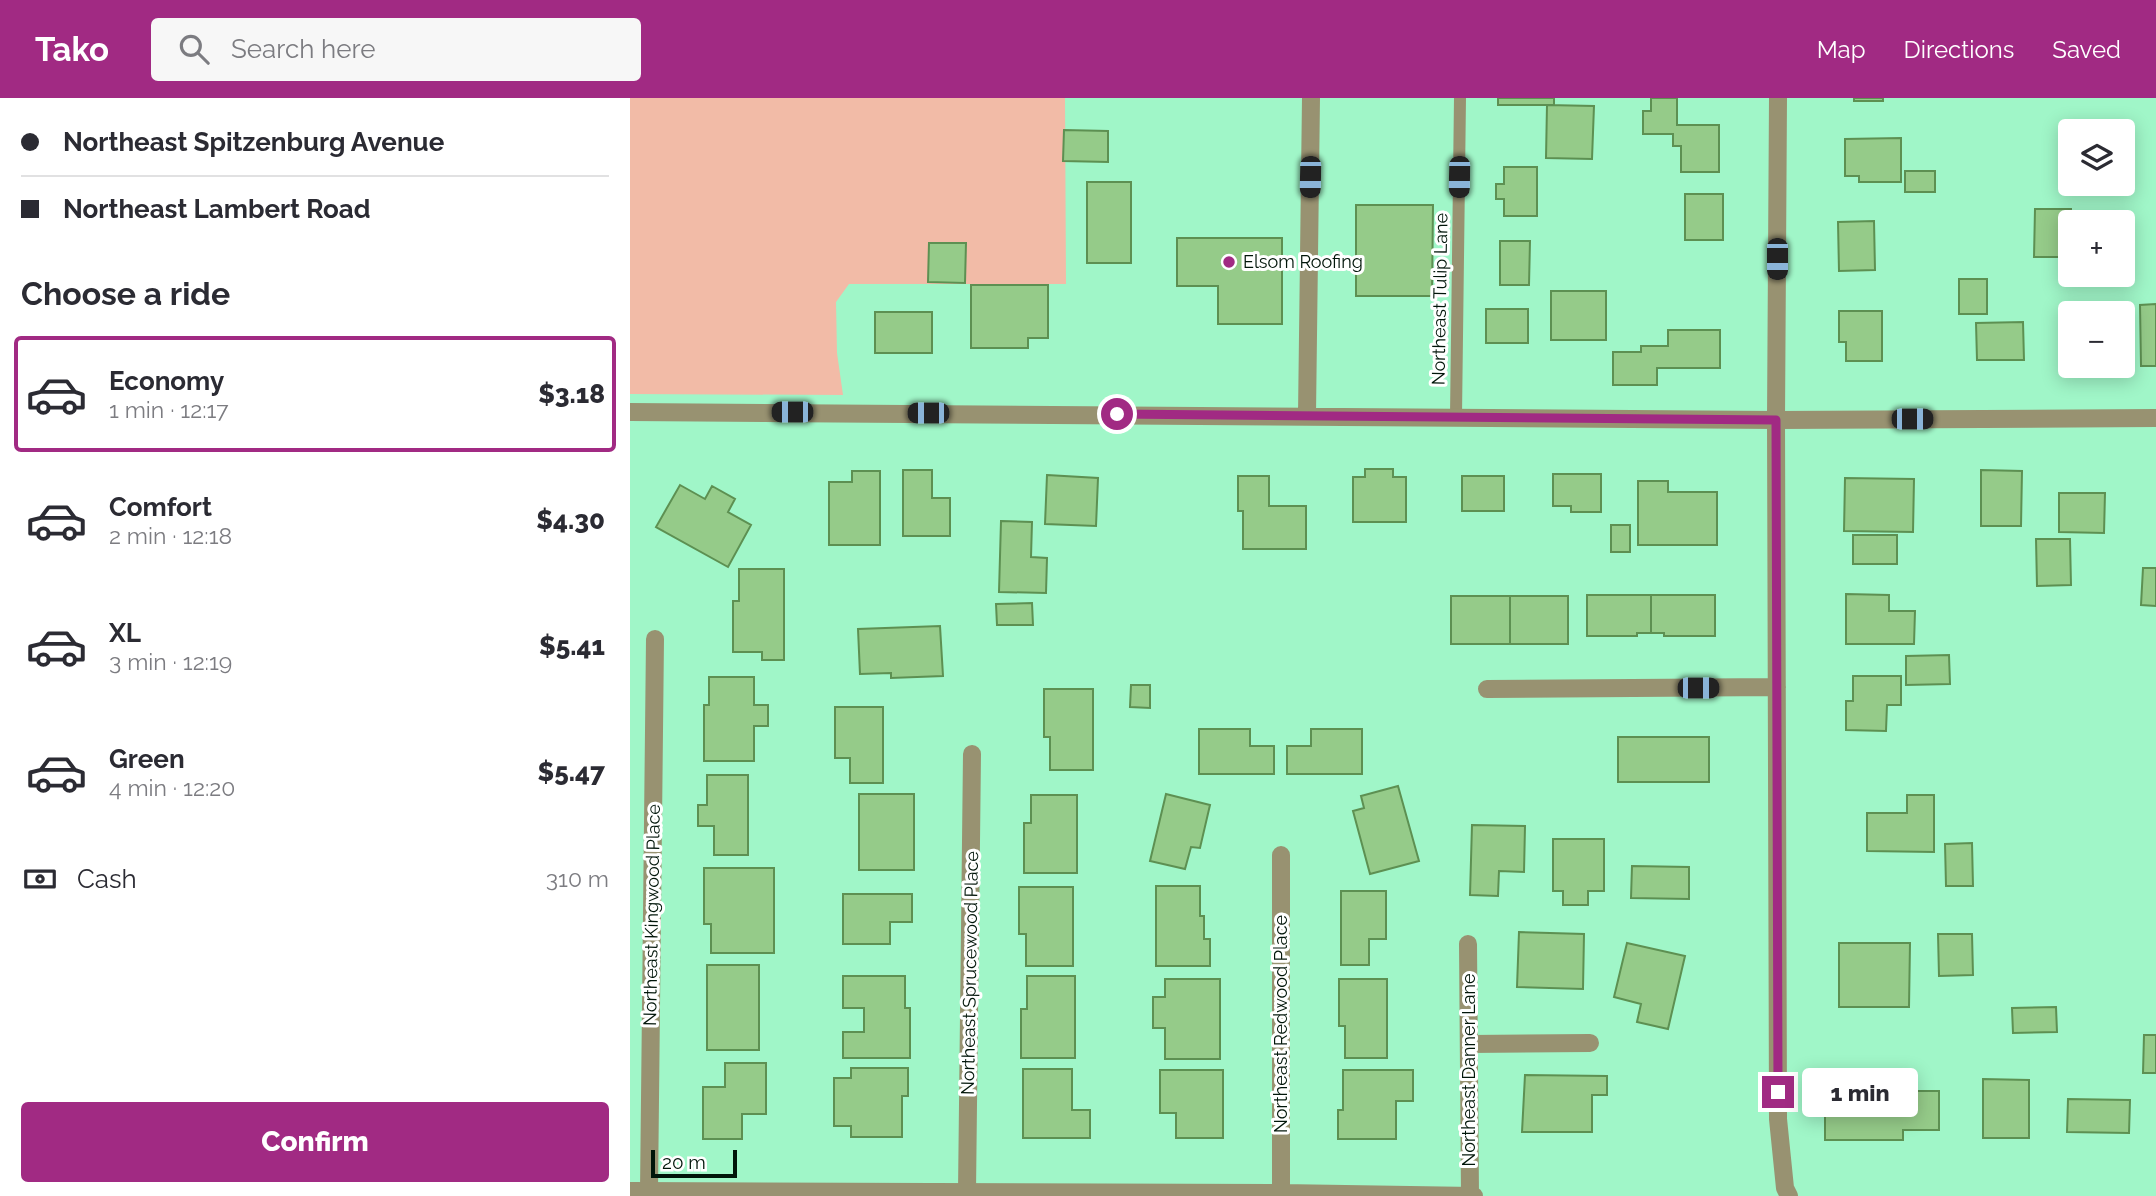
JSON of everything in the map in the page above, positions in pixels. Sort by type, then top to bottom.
[{"type":"street","points":[[1307,415],[1311,98]]},
{"type":"street","points":[[1778,98],[1778,1119],[1785,1188],[1789,1196]]},
{"type":"street","points":[[630,412],[1776,420],[2156,418]]},
{"type":"street","name":"Northeast Kingwood Place","points":[[649,1191],[655,639]]},
{"type":"street","points":[[1487,689],[1777,687]]},
{"type":"street","name":"Northeast Sprucewood Place","points":[[967,1192],[972,754]]},
{"type":"street","name":"Northeast Redwood Place","points":[[1281,855],[1281,1193]]},
{"type":"street","name":"Northeast Danner Lane","points":[[1468,944],[1472,1196]]},
{"type":"street","points":[[1469,1044],[1590,1043]]},
{"type":"street","points":[[630,1191],[1472,1196]]},
{"type":"lane","name":"Northeast Tulip Lane","points":[[1456,416],[1460,98]]},
{"type":"shaded area","points":[[630,98],[1065,98],[1066,284],[849,284],[836,302],[837,353],[843,395],[630,394]]},
{"type":"building","points":[[1498,98],[1554,98],[1554,105],[1498,105]]},
{"type":"building","points":[[1651,98],[1677,98],[1677,125],[1719,125],[1719,172],[1681,172],[1681,146],[1673,146],[1673,134],[1643,134],[1643,111],[1651,111]]},
{"type":"building","points":[[1854,98],[1883,98],[1883,101],[1854,101]]},
{"type":"building","points":[[1547,105],[1594,106],[1592,159],[1546,158]]},
{"type":"building","points":[[1064,130],[1108,131],[1108,162],[1063,161]]},
{"type":"building","points":[[1901,138],[1901,182],[1859,182],[1859,176],[1845,176],[1845,139]]},
{"type":"building","points":[[1504,167],[1537,167],[1537,216],[1504,216],[1504,199],[1496,199],[1496,184],[1504,184]]},
{"type":"building","points":[[1905,171],[1935,171],[1935,192],[1905,192]]},
{"type":"building","points":[[1087,182],[1131,182],[1131,263],[1087,263]]},
{"type":"building","points":[[1685,194],[1723,194],[1723,240],[1685,240]]},
{"type":"building","points":[[1356,205],[1433,205],[1432,296],[1356,296]]},
{"type":"building","points":[[2035,209],[2071,209],[2058,210],[2058,257],[2034,257]]},
{"type":"building","points":[[1874,221],[1875,270],[1839,271],[1838,222]]},
{"type":"building","name":"Elsom Roofing","points":[[1177,238],[1282,238],[1282,324],[1218,324],[1218,286],[1177,286]]},
{"type":"building","points":[[1500,241],[1530,241],[1529,285],[1500,285]]},
{"type":"building","points":[[929,243],[966,243],[965,283],[928,282]]},
{"type":"building","points":[[1959,279],[1987,279],[1987,314],[1959,314]]},
{"type":"building","points":[[971,285],[1048,285],[1048,338],[1028,338],[1028,348],[971,348]]},
{"type":"building","points":[[1551,291],[1606,291],[1606,340],[1551,340]]},
{"type":"building","points":[[2156,304],[2156,366],[2141,366],[2140,305]]},
{"type":"building","points":[[1486,309],[1528,309],[1528,343],[1486,343]]},
{"type":"building","points":[[1839,311],[1882,311],[1882,361],[1846,361],[1846,342],[1839,342]]},
{"type":"building","points":[[875,312],[932,312],[932,353],[875,353]]},
{"type":"building","points":[[2023,322],[2024,360],[1977,360],[1976,323]]},
{"type":"building","points":[[1668,330],[1720,330],[1720,368],[1657,368],[1657,385],[1613,385],[1613,352],[1641,352],[1641,346],[1668,346]]},
{"type":"building","points":[[1365,469],[1393,469],[1393,477],[1406,477],[1406,522],[1353,522],[1353,477],[1365,477]]},
{"type":"building","points":[[903,470],[932,470],[932,498],[950,498],[950,536],[903,536]]},
{"type":"building","points":[[1981,470],[2022,471],[2021,526],[1981,526]]},
{"type":"building","points":[[852,471],[880,471],[880,545],[829,545],[829,482],[852,482]]},
{"type":"building","points":[[1553,474],[1601,474],[1601,512],[1571,512],[1571,506],[1553,506]]},
{"type":"building","points":[[1047,475],[1098,478],[1096,526],[1045,524]]},
{"type":"building","points":[[1238,476],[1269,476],[1269,506],[1306,506],[1306,549],[1243,549],[1243,511],[1238,511]]},
{"type":"building","points":[[1462,476],[1504,476],[1504,511],[1462,511]]},
{"type":"building","points":[[1845,478],[1914,479],[1913,532],[1844,531]]},
{"type":"building","points":[[1638,481],[1668,481],[1668,492],[1717,492],[1717,545],[1638,545]]},
{"type":"building","points":[[680,485],[705,499],[712,486],[735,499],[728,512],[751,525],[728,567],[656,527]]},
{"type":"building","points":[[2059,493],[2105,493],[2104,533],[2059,532]]},
{"type":"building","points":[[1001,521],[1032,522],[1031,557],[1047,558],[1046,593],[999,592]]},
{"type":"building","points":[[1611,525],[1630,525],[1630,552],[1611,552]]},
{"type":"building","points":[[1853,535],[1897,535],[1897,564],[1853,564]]},
{"type":"building","points":[[2036,539],[2070,539],[2071,585],[2037,586]]},
{"type":"building","points":[[2143,568],[2156,568],[2156,606],[2141,605]]},
{"type":"building","points":[[739,569],[784,569],[784,660],[762,660],[762,652],[733,652],[733,601],[739,601]]},
{"type":"building","points":[[1846,594],[1889,595],[1889,611],[1915,611],[1914,644],[1846,644]]},
{"type":"building","points":[[1587,595],[1651,595],[1651,633],[1637,633],[1637,636],[1587,636]]},
{"type":"building","points":[[1651,595],[1715,595],[1715,636],[1664,636],[1664,633],[1651,633]]},
{"type":"building","points":[[1451,596],[1510,596],[1510,644],[1451,644]]},
{"type":"building","points":[[1510,596],[1568,596],[1568,644],[1510,644]]},
{"type":"building","points":[[1032,603],[1033,625],[997,625],[996,604]]},
{"type":"building","points":[[940,626],[943,676],[891,678],[891,673],[860,674],[858,629]]},
{"type":"building","points":[[1949,655],[1950,684],[1906,685],[1906,656]]},
{"type":"building","points":[[1853,676],[1901,676],[1901,705],[1887,705],[1886,731],[1846,730],[1846,701],[1853,701]]},
{"type":"building","points":[[709,677],[754,677],[754,705],[768,705],[768,726],[754,726],[754,761],[704,761],[704,705],[709,705]]},
{"type":"building","points":[[1131,685],[1150,685],[1150,708],[1130,707]]},
{"type":"building","points":[[1044,689],[1093,689],[1093,770],[1050,770],[1050,737],[1044,737]]},
{"type":"building","points":[[835,707],[883,707],[883,783],[850,783],[850,758],[835,758]]},
{"type":"building","points":[[1199,729],[1250,729],[1250,746],[1274,746],[1274,774],[1199,774]]},
{"type":"building","points":[[1311,729],[1362,729],[1362,774],[1287,774],[1287,746],[1311,746]]},
{"type":"building","points":[[1618,737],[1709,737],[1709,782],[1618,782]]},
{"type":"building","points":[[707,775],[748,775],[748,855],[714,855],[714,826],[698,826],[698,805],[707,805]]},
{"type":"building","points":[[1398,786],[1419,861],[1370,874],[1353,811],[1364,808],[1361,796]]},
{"type":"building","points":[[859,794],[914,794],[914,870],[859,870]]},
{"type":"building","points":[[1166,794],[1210,805],[1200,848],[1191,847],[1185,869],[1150,861]]},
{"type":"building","points":[[1031,795],[1077,795],[1077,873],[1024,873],[1024,823],[1031,823]]},
{"type":"building","points":[[1907,795],[1934,795],[1934,852],[1867,851],[1867,813],[1907,813]]},
{"type":"building","points":[[1472,825],[1525,826],[1524,872],[1499,871],[1498,896],[1470,895]]},
{"type":"building","points":[[1553,839],[1604,839],[1604,891],[1588,891],[1588,905],[1563,905],[1563,891],[1553,891]]},
{"type":"building","points":[[1972,843],[1973,886],[1946,886],[1945,844]]},
{"type":"building","points":[[1632,866],[1689,867],[1689,899],[1631,898]]},
{"type":"building","points":[[704,868],[774,868],[774,953],[711,953],[711,924],[704,924]]},
{"type":"building","points":[[1156,886],[1200,886],[1200,916],[1204,916],[1204,939],[1210,939],[1210,966],[1156,966]]},
{"type":"building","points":[[1019,887],[1073,887],[1073,966],[1026,966],[1026,934],[1019,934]]},
{"type":"building","points":[[1341,891],[1386,891],[1386,939],[1369,939],[1369,965],[1341,965]]},
{"type":"building","points":[[843,894],[912,894],[912,922],[890,922],[890,944],[843,944]]},
{"type":"building","points":[[1519,932],[1584,934],[1583,989],[1517,987]]},
{"type":"building","points":[[1938,934],[1972,934],[1973,975],[1939,976]]},
{"type":"building","points":[[1627,943],[1685,956],[1668,1029],[1637,1022],[1641,1004],[1614,997]]},
{"type":"building","points":[[1839,943],[1910,943],[1909,1007],[1839,1007]]},
{"type":"building","points":[[707,965],[759,965],[759,1050],[707,1050]]},
{"type":"building","points":[[843,976],[905,976],[905,1008],[910,1008],[910,1058],[843,1058],[843,1032],[864,1032],[864,1008],[843,1008]]},
{"type":"building","points":[[1027,976],[1075,976],[1075,1058],[1021,1058],[1021,1009],[1027,1009]]},
{"type":"building","points":[[1165,979],[1220,979],[1220,1059],[1165,1059],[1165,1028],[1153,1028],[1153,997],[1165,997]]},
{"type":"building","points":[[1339,979],[1387,979],[1387,1058],[1345,1058],[1345,1026],[1339,1026]]},
{"type":"building","points":[[2056,1007],[2057,1032],[2013,1033],[2012,1008]]},
{"type":"building","points":[[2144,1035],[2156,1035],[2156,1073],[2143,1073]]},
{"type":"building","points":[[725,1063],[766,1063],[766,1114],[742,1114],[742,1139],[703,1139],[703,1087],[725,1087]]},
{"type":"building","points":[[851,1068],[908,1068],[908,1096],[902,1096],[902,1137],[851,1137],[851,1126],[834,1126],[834,1078],[851,1078]]},
{"type":"building","points":[[1023,1069],[1072,1069],[1072,1110],[1090,1110],[1090,1138],[1023,1138]]},
{"type":"building","points":[[1160,1070],[1223,1070],[1223,1138],[1176,1138],[1176,1113],[1160,1113]]},
{"type":"building","points":[[1343,1070],[1413,1070],[1413,1101],[1396,1101],[1396,1139],[1338,1139],[1338,1110],[1343,1110]]},
{"type":"building","points":[[1525,1075],[1607,1076],[1607,1095],[1592,1095],[1592,1132],[1522,1132]]},
{"type":"building","points":[[1983,1079],[2029,1080],[2029,1138],[1983,1138]]},
{"type":"building","points":[[1869,1084],[1904,1085],[1904,1103],[1916,1103],[1916,1091],[1939,1091],[1939,1130],[1903,1130],[1903,1140],[1825,1140],[1825,1102],[1869,1102]]},
{"type":"building","points":[[2068,1099],[2130,1100],[2129,1133],[2067,1132]]},
{"type":"place","name":"Elsom Roofing","points":[[1229,262]]},
{"type":"route","points":[[1117,414],[1776,420],[1778,1092]]}]
